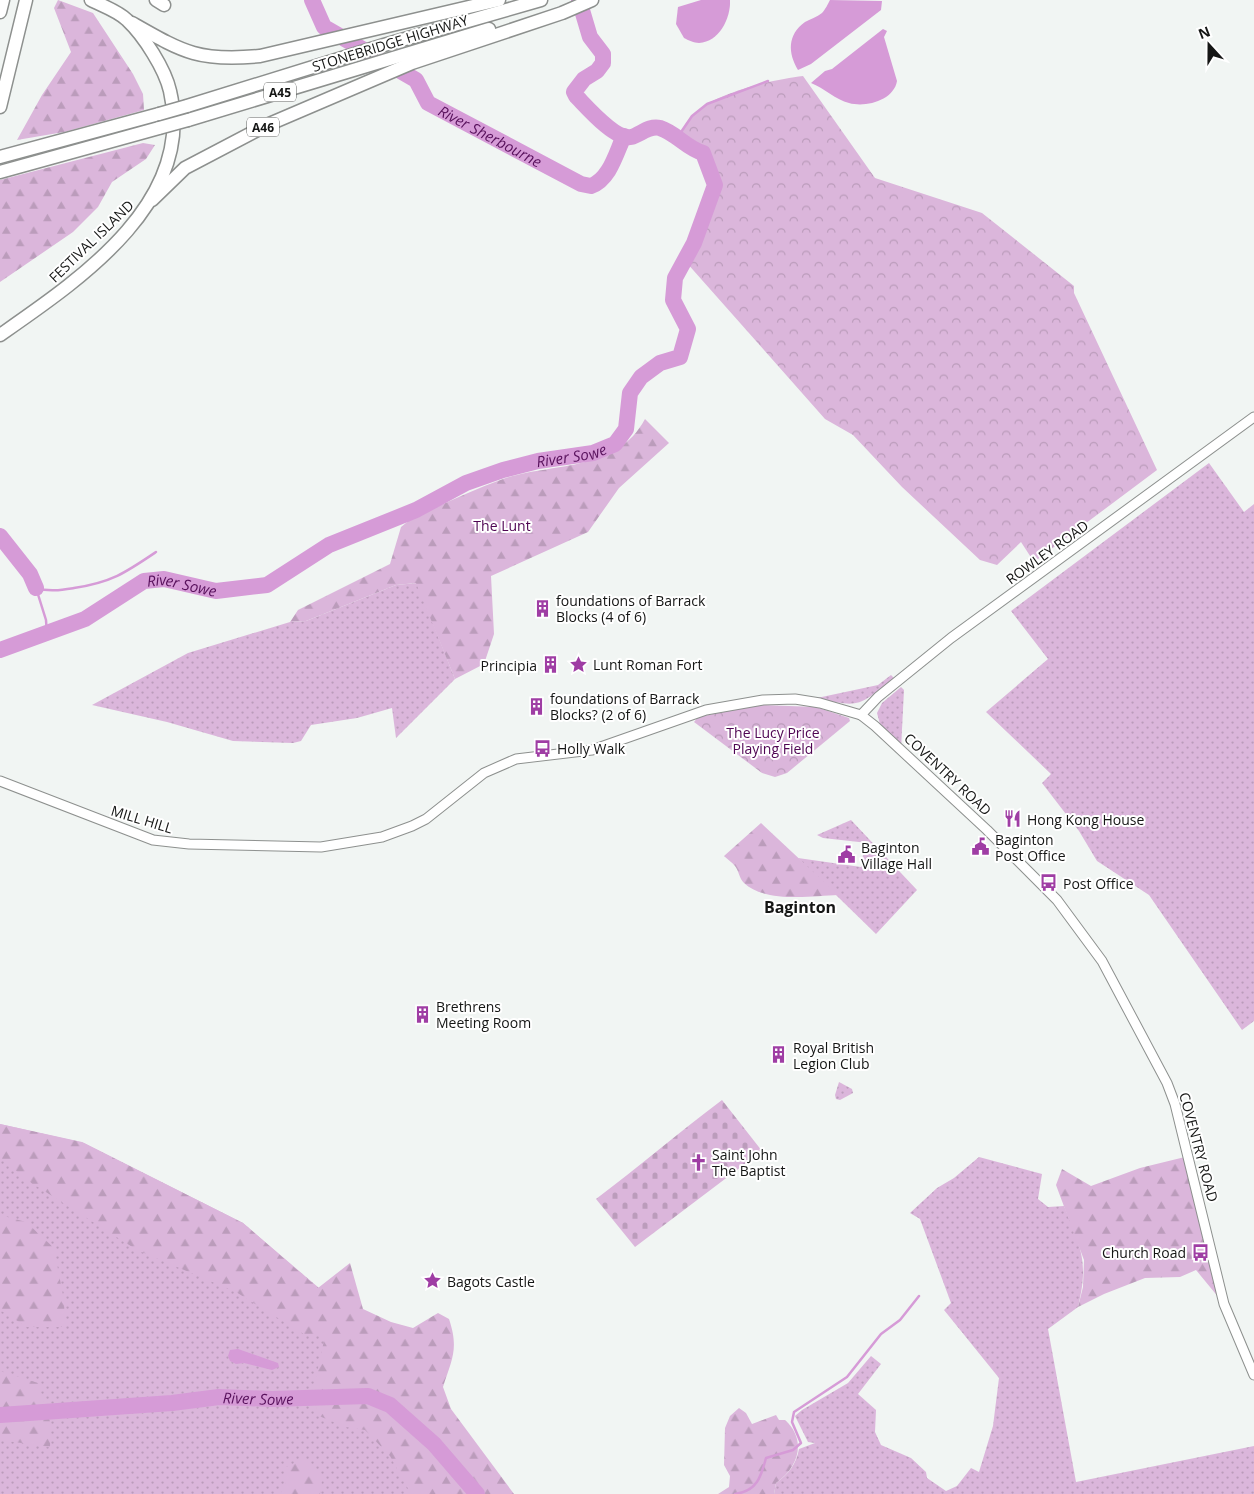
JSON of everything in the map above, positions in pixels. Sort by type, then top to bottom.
[{"type":"highway","points":[[0,12],[3,0]]},
{"type":"highway","points":[[0,107],[26,0]]},
{"type":"highway","name":"FESTIVAL ISLAND","points":[[0,335],[72,282],[126,231],[152,200],[170,158],[175,118],[170,89],[162,68],[125,18],[91,0]]},
{"type":"highway","points":[[112,0],[125,18],[176,47],[206,58],[229,59],[260,56],[499,0]]},
{"type":"highway","name":"STONEBRIDGE HIGHWAY","points":[[0,157],[187,106],[384,45],[541,0]]},
{"type":"highway","name":"STONEBRIDGE HIGHWAY","points":[[0,172],[188,120],[402,54],[561,11],[587,0]]},
{"type":"highway","name":"A46","points":[[152,200],[174,176],[202,157],[267,125],[412,63],[592,0]]},
{"type":"street","name":"ROWLEY ROAD","points":[[862,715],[878,697],[951,638],[1254,417]]},
{"type":"street","name":"COVENTRY ROAD","points":[[342,845],[382,837],[426,820],[484,773],[502,764],[527,757],[592,750],[706,710],[763,700],[795,699],[820,703],[862,715],[904,751],[1048,890],[1068,912],[1102,961],[1167,1084],[1175,1104],[1224,1304],[1254,1376]]},
{"type":"street","name":"MILL HILL","points":[[0,781],[136,834],[170,843],[321,847],[342,845]]},
{"type":"green space","points":[[58,0],[93,13],[133,74],[143,94],[144,110],[64,132],[17,140],[42,95],[71,52],[54,8]]},
{"type":"green space","points":[[803,76],[875,178],[982,213],[1074,286],[1074,293],[1157,470],[1034,562],[1021,542],[997,565],[980,560],[902,487],[853,435],[825,419],[686,262],[710,204],[714,185],[703,153],[691,149],[677,138],[692,116],[714,100],[744,88]]},
{"type":"green space","points":[[143,143],[155,145],[146,159],[112,182],[98,207],[73,232],[0,282],[0,180]]},
{"type":"green space","name":"The Lunt","points":[[645,419],[669,443],[619,488],[588,532],[491,576],[494,634],[484,664],[455,679],[416,583],[396,585],[306,621],[290,622],[298,610],[390,564],[401,527],[412,518],[503,479],[582,463],[601,457],[618,449],[633,436]]},
{"type":"green space","points":[[1209,463],[1244,512],[1254,504],[1254,1021],[1242,1030],[1149,895],[1097,861],[1079,831],[1042,783],[1051,774],[986,712],[1048,659],[1011,611]]},
{"type":"green space","points":[[417,583],[455,679],[396,738],[392,708],[357,718],[311,725],[301,741],[293,743],[233,741],[167,722],[92,705],[188,653],[290,622],[306,621],[396,585]]},
{"type":"green space","points":[[891,675],[894,678],[874,694],[859,702],[852,704],[817,698],[878,685]]},
{"type":"green space","points":[[901,687],[904,690],[901,749],[880,724],[877,713],[882,703]]},
{"type":"green space","name":"The Lucy Price Playing Field","points":[[759,705],[816,707],[849,718],[850,721],[787,773],[775,777],[762,773],[694,722],[698,717]]},
{"type":"green space","points":[[851,820],[917,890],[876,934],[798,858],[861,867],[864,849],[867,849],[868,843],[823,838],[817,835]]},
{"type":"green space","points":[[761,823],[838,895],[776,896],[753,889],[744,883],[735,866],[724,856]]},
{"type":"green space","points":[[839,1082],[852,1089],[853,1093],[840,1100],[836,1099],[835,1095]]},
{"type":"green space","points":[[722,1100],[762,1151],[635,1247],[596,1199]]},
{"type":"green space","points":[[0,1124],[84,1143],[243,1223],[319,1288],[477,1494],[0,1494]]},
{"type":"green space","points":[[0,1124],[82,1142],[243,1223],[318,1288],[350,1263],[363,1309],[391,1322],[413,1328],[438,1313],[449,1319],[454,1346],[443,1387],[451,1409],[514,1494],[411,1494],[390,1456],[365,1430],[346,1427],[319,1416],[312,1396],[325,1336],[307,1336],[236,1292],[137,1250],[27,1180],[0,1157]]},
{"type":"green space","points":[[1189,1156],[1224,1304],[1196,1270],[1180,1277],[1145,1278],[1104,1294],[1078,1307],[1083,1287],[1084,1260],[1056,1185],[1062,1169],[1091,1186],[1140,1168]]},
{"type":"green space","points":[[979,1157],[1042,1174],[1038,1199],[1048,1207],[1064,1206],[1079,1244],[1082,1255],[1083,1278],[1078,1307],[1048,1329],[1076,1482],[1254,1446],[1254,1494],[774,1494],[776,1483],[791,1468],[799,1449],[815,1443],[808,1442],[795,1416],[848,1383],[871,1356],[881,1364],[858,1394],[876,1410],[875,1432],[881,1445],[911,1458],[926,1472],[927,1478],[946,1491],[957,1486],[971,1468],[979,1472],[993,1426],[999,1378],[944,1310],[951,1303],[920,1219],[910,1213],[937,1188],[954,1178]]},
{"type":"green space","points":[[0,1215],[26,1222],[54,1248],[64,1301],[65,1327],[27,1327],[0,1310]]},
{"type":"green space","points":[[0,1371],[38,1383],[51,1425],[50,1447],[0,1440]]},
{"type":"green space","points":[[739,1408],[746,1413],[752,1424],[776,1415],[779,1420],[785,1420],[796,1436],[798,1445],[795,1461],[784,1477],[776,1483],[774,1494],[718,1494],[729,1487],[730,1476],[724,1465],[725,1428],[730,1416]]},
{"type":"green space","points":[[304,1459],[322,1479],[320,1494],[280,1494],[286,1485],[284,1468]]},
{"type":"shaded area","points":[[701,0],[730,0],[730,7],[726,21],[718,34],[706,42],[699,43],[684,38],[676,24],[678,7]]},
{"type":"shaded area","points":[[830,0],[882,1],[881,10],[811,64],[798,70],[792,57],[792,38],[799,27],[805,22],[822,13]]},
{"type":"shaded area","points":[[883,29],[887,31],[884,37],[897,81],[895,88],[885,98],[871,103],[849,103],[811,83],[825,71],[832,69]]},
{"type":"shaded area","points":[[238,1349],[278,1363],[279,1367],[272,1370],[244,1363],[236,1364],[230,1361],[228,1356],[230,1350]]},
{"type":"waterway","name":"River Sherbourne","points":[[312,0],[324,27],[416,80],[428,103],[581,184],[591,186],[603,178],[612,165],[624,136]]},
{"type":"waterway","name":"River Sowe","points":[[0,650],[85,619],[144,581],[164,579],[216,591],[267,585],[329,545],[416,510],[466,483],[503,470],[538,461],[593,453],[615,444],[626,429],[630,393],[641,377],[660,363],[680,357],[688,329],[673,300],[675,278],[694,243],[715,185],[703,153],[691,148],[666,130],[656,127],[631,137],[624,137],[609,128],[576,96],[574,92],[584,79],[597,71],[603,63],[603,54],[590,37],[579,0]]},
{"type":"waterway","points":[[677,138],[692,116],[707,104],[768,81]]},
{"type":"waterway","points":[[0,536],[30,574],[36,588]]},
{"type":"waterway","points":[[36,588],[60,590],[98,583],[118,576],[156,552]]},
{"type":"waterway","points":[[36,588],[46,620],[47,635]]},
{"type":"waterway","points":[[735,1494],[748,1490],[757,1482],[766,1458],[793,1450],[801,1443],[792,1422],[794,1412],[847,1377],[881,1334],[900,1320],[919,1296]]},
{"type":"waterway","name":"River Sowe","points":[[0,1415],[172,1403],[219,1397],[272,1399],[368,1396],[390,1405],[434,1444],[477,1494]]},
{"type":"place","name":"foundations of Barrack Blocks (4 of 6)","points":[[542,608]]},
{"type":"place","name":"Lunt Roman Fort","points":[[579,664]]},
{"type":"place","name":"Principia","points":[[551,665]]},
{"type":"place","name":"foundations of Barrack Blocks? (2 of 6)","points":[[536,706]]},
{"type":"place","name":"Holly Walk","points":[[543,748]]},
{"type":"place","name":"Hong Kong House","points":[[1013,819]]},
{"type":"place","name":"Baginton Post Office","points":[[981,847]]},
{"type":"place","name":"Baginton Village Hall","points":[[847,855]]},
{"type":"place","name":"Post Office","points":[[1049,883]]},
{"type":"place","name":"Brethrens Meeting Room","points":[[422,1014]]},
{"type":"place","name":"Royal British Legion Club","points":[[779,1055]]},
{"type":"place","name":"Saint John The Baptist","points":[[698,1162]]},
{"type":"place","name":"Church Road","points":[[1200,1252]]},
{"type":"place","name":"Bagots Castle","points":[[433,1281]]},
{"type":"district","name":"Baginton","points":[[800,907]]}]
